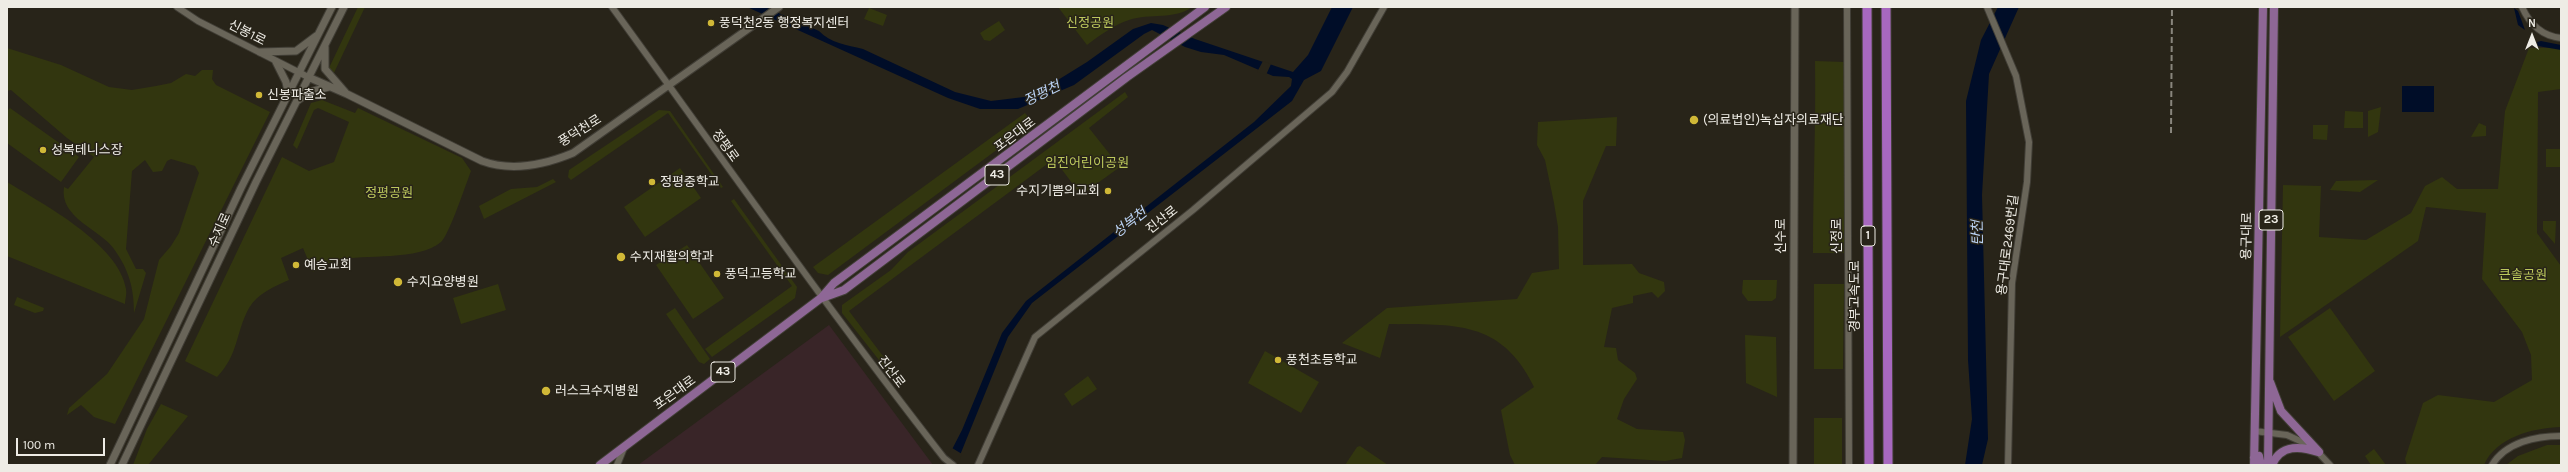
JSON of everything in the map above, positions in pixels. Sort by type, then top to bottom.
[{"type":"highway","name":"경부고속도로","points":[[1867,7],[1869,465]]},
{"type":"highway","name":"1","points":[[1886,7],[1888,465]]},
{"type":"main road","name":"수지로","points":[[110,465],[288,92],[332,7]]},
{"type":"main road","name":"수지로","points":[[122,465],[308,77],[344,7]]},
{"type":"main road","name":"풍덕천로","points":[[308,77],[347,94],[482,161],[504,167],[526,166],[545,163],[573,153],[779,7]]},
{"type":"main road","name":"포은대로","points":[[600,465],[821,298],[834,283],[1032,137],[1158,40],[1205,7]]},
{"type":"main road","name":"포은대로","points":[[821,298],[844,290],[1226,7]]},
{"type":"main road","name":"신수로","points":[[1793,465],[1794,7]]},
{"type":"main road","name":"용구대로","points":[[2254,462],[2263,7]]},
{"type":"main road","name":"용구대로","points":[[2268,465],[2267,372],[2274,7]]},
{"type":"main road","points":[[260,52],[296,51],[319,33]]},
{"type":"main road","points":[[326,42],[325,69],[347,94]]},
{"type":"main road","points":[[276,62],[286,82],[288,92]]},
{"type":"main road","points":[[296,102],[309,92],[330,86]]},
{"type":"main road","points":[[2267,372],[2279,407],[2319,452]]},
{"type":"main road","points":[[2272,465],[2279,454],[2292,448],[2304,447],[2319,452]]},
{"type":"main road","points":[[2254,462],[2260,456],[2261,465]]},
{"type":"street","name":"신봉1로","points":[[177,7],[198,21],[308,77]]},
{"type":"street","name":"정평로","points":[[612,7],[821,298]]},
{"type":"street","name":"진산로","points":[[978,465],[1035,337],[1193,210],[1332,92],[1347,72],[1384,7]]},
{"type":"street","name":"신정로","points":[[1847,7],[1849,465]]},
{"type":"street","name":"용구대로2469번길","points":[[1987,7],[2016,76],[2025,117],[2029,149],[2027,182],[2012,289],[2008,465]]},
{"type":"street","points":[[2522,7],[2535,28],[2543,34],[2561,38]]},
{"type":"street","name":"진산로","points":[[821,298],[944,458],[953,465]]},
{"type":"street","points":[[2254,431],[2294,436],[2319,452],[2330,465]]},
{"type":"street","points":[[2492,465],[2507,449],[2525,440],[2537,437],[2561,436]]},
{"type":"street","points":[[616,465],[625,445]]},
{"type":"shaded area","points":[[829,325],[933,465],[638,465]]},
{"type":"green space","points":[[358,7],[365,7],[333,75],[329,68]]},
{"type":"green space","name":"신정공원","points":[[1058,7],[1192,7],[1178,14],[1137,18],[1123,22],[1087,45]]},
{"type":"green space","points":[[869,8],[887,15],[883,26],[864,19]]},
{"type":"green space","points":[[999,21],[1005,30],[990,41],[984,40],[980,33]]},
{"type":"green space","points":[[7,48],[61,65],[109,87],[132,90],[171,83],[186,74],[195,76],[202,70],[213,70],[212,79],[216,85],[270,112],[115,424],[94,417],[81,405],[67,415],[69,408],[107,374],[144,319],[159,260],[171,246],[179,233],[199,173],[195,166],[171,159],[167,161],[162,171],[153,172],[145,160],[132,171],[126,249],[136,269],[143,269],[146,273],[134,313],[132,287],[127,272],[119,257],[108,242],[74,215],[64,198],[64,187],[68,189],[94,157],[67,138],[11,90],[7,91]]},
{"type":"green space","name":"큰솔공원","points":[[2529,48],[2561,48],[2561,89],[2538,92],[2537,233],[2561,266],[2561,427],[2539,429],[2516,436],[2497,447],[2484,465],[2407,465],[2405,459],[2423,403],[2438,395],[2494,402],[2532,380],[2531,355],[2522,332],[2482,279],[2486,213],[2426,207],[2418,241],[2280,337],[2283,185],[2321,186],[2319,237],[2366,240],[2411,213],[2425,186],[2442,177],[2457,189],[2498,189],[2505,111]]},
{"type":"green space","points":[[1815,61],[1844,62],[1844,253],[1813,253]]},
{"type":"green space","name":"임진어린이공원","points":[[1125,92],[1128,97],[1089,128],[1120,167],[1081,195],[1054,159],[849,311],[895,372],[890,374],[842,313],[842,305],[891,270],[908,252]]},
{"type":"green space","name":"정평공원","points":[[322,100],[355,113],[358,108],[462,158],[471,171],[457,209],[441,242],[431,248],[419,252],[391,256],[338,260],[313,272],[303,248],[281,258],[289,280],[267,291],[252,303],[241,327],[233,352],[217,377],[185,361],[282,157],[309,171],[334,162],[349,122],[318,108],[314,110],[297,149],[293,145],[311,103]]},
{"type":"green space","points":[[2381,107],[2378,132],[2368,137],[2368,111]]},
{"type":"green space","name":"성복테니스장","points":[[10,108],[79,157],[61,182],[7,143],[7,111]]},
{"type":"green space","points":[[659,110],[670,111],[723,187],[721,188],[668,113],[571,180],[568,177],[569,170]]},
{"type":"green space","points":[[2345,111],[2363,112],[2363,128],[2344,128]]},
{"type":"green space","points":[[1025,113],[1033,123],[828,275],[818,273],[813,267]]},
{"type":"green space","points":[[1617,117],[1616,146],[1606,146],[1583,201],[1583,265],[1632,264],[1639,273],[1664,282],[1665,291],[1658,298],[1652,292],[1633,296],[1633,303],[1612,308],[1604,347],[1616,348],[1618,360],[1635,373],[1637,379],[1624,399],[1617,419],[1637,429],[1683,432],[1685,440],[1682,458],[1665,461],[1602,457],[1595,465],[1515,465],[1510,455],[1501,410],[1534,387],[1521,365],[1507,349],[1491,337],[1474,330],[1455,326],[1389,324],[1380,358],[1342,343],[1387,308],[1517,299],[1532,273],[1559,269],[1558,227],[1545,160],[1537,145],[1538,122]]},
{"type":"green space","points":[[2479,123],[2486,126],[2486,136],[2471,137]]},
{"type":"green space","points":[[2313,125],[2328,125],[2327,140],[2313,139]]},
{"type":"green space","points":[[2546,149],[2561,149],[2561,167],[2546,167]]},
{"type":"green space","points":[[680,168],[701,198],[645,237],[624,207]]},
{"type":"green space","points":[[553,179],[556,182],[484,219],[479,206],[511,189],[537,187]]},
{"type":"green space","points":[[2378,180],[2360,192],[2330,190],[2336,181]]},
{"type":"green space","points":[[7,182],[59,214],[95,241],[110,256],[120,272],[126,289],[125,304],[7,256]]},
{"type":"green space","points":[[734,199],[797,287],[795,298],[712,357],[705,349],[792,286],[731,201]]},
{"type":"green space","points":[[2543,221],[2556,221],[2555,244],[2543,230]]},
{"type":"green space","points":[[687,245],[724,298],[693,319],[656,265]]},
{"type":"green space","points":[[1743,280],[1777,280],[1776,298],[1772,301],[1748,301],[1742,293]]},
{"type":"green space","points":[[498,284],[506,310],[461,324],[453,298]]},
{"type":"green space","points":[[1814,284],[1844,284],[1843,369],[1814,369]]},
{"type":"green space","points":[[17,297],[44,308],[43,311],[35,313],[14,305]]},
{"type":"green space","points":[[675,308],[710,359],[704,364],[699,362],[666,314]]},
{"type":"green space","points":[[2330,308],[2375,371],[2334,401],[2288,337]]},
{"type":"green space","points":[[1745,335],[1776,337],[1777,397],[1746,383]]},
{"type":"green space","points":[[1265,351],[1319,382],[1301,413],[1248,383]]},
{"type":"green space","points":[[1088,376],[1097,389],[1072,406],[1064,394]]},
{"type":"green space","points":[[161,404],[188,416],[148,465],[133,465],[147,429]]},
{"type":"green space","points":[[1814,418],[1842,418],[1842,465],[1814,465]]},
{"type":"green space","points":[[2547,445],[2561,445],[2561,465],[2506,465],[2518,456]]},
{"type":"green space","points":[[1360,446],[1388,465],[1345,465],[1357,447]]},
{"type":"green space","points":[[2374,449],[2386,465],[2371,465],[2365,456]]},
{"type":"water","points":[[747,7],[765,7],[819,31],[834,41],[863,49],[955,92],[991,101],[1032,96],[1087,62],[1133,29],[1151,23],[1163,25],[1195,39],[1293,72],[1308,55],[1332,7],[1353,7],[1321,71],[1304,80],[1292,101],[1032,303],[1008,337],[956,465],[944,465],[962,430],[1002,333],[1026,301],[1254,122],[1291,86],[1292,79],[1289,77],[1273,76],[1224,55],[1201,52],[1185,47],[1152,30],[1144,34],[1074,85],[1018,109],[980,109],[948,98]]},
{"type":"water","name":"탄천","points":[[1998,7],[2019,7],[1989,74],[1982,195],[1988,439],[1982,465],[1965,465],[1972,419],[1968,360],[1966,101],[1981,40]]},
{"type":"water","points":[[2514,8],[2518,11],[2525,30],[2518,25]]},
{"type":"water","points":[[2541,41],[2561,45],[2561,50],[2538,46],[2537,42]]},
{"type":"water","points":[[2402,86],[2434,86],[2434,112],[2402,112]]},
{"type":"pier","points":[[1263,61],[1271,64],[1266,75],[1257,72]]},
{"type":"pier","points":[[952,448],[962,454],[958,465],[942,465]]},
{"type":"railway","points":[[2171,133],[2172,7]]},
{"type":"place","name":"풍덕천2동 행정복지센터","points":[[711,23]]},
{"type":"place","name":"신봉파출소","points":[[259,95]]},
{"type":"place","name":"(의료법인)녹십자의료재단","points":[[1694,120]]},
{"type":"place","name":"성복테니스장","points":[[43,150]]},
{"type":"place","name":"정평중학교","points":[[652,182]]},
{"type":"place","name":"수지기쁨의교회","points":[[1108,191]]},
{"type":"place","name":"수지재활의학과","points":[[621,257]]},
{"type":"place","name":"예승교회","points":[[296,265]]},
{"type":"place","name":"풍덕고등학교","points":[[717,274]]},
{"type":"place","name":"수지요양병원","points":[[398,282]]},
{"type":"place","name":"풍천초등학교","points":[[1278,360]]},
{"type":"place","name":"러스크수지병원","points":[[546,391]]},
{"type":"water label","name":"정평천","points":[[1042,94]]},
{"type":"water label","name":"성복천","points":[[1130,223]]}]
